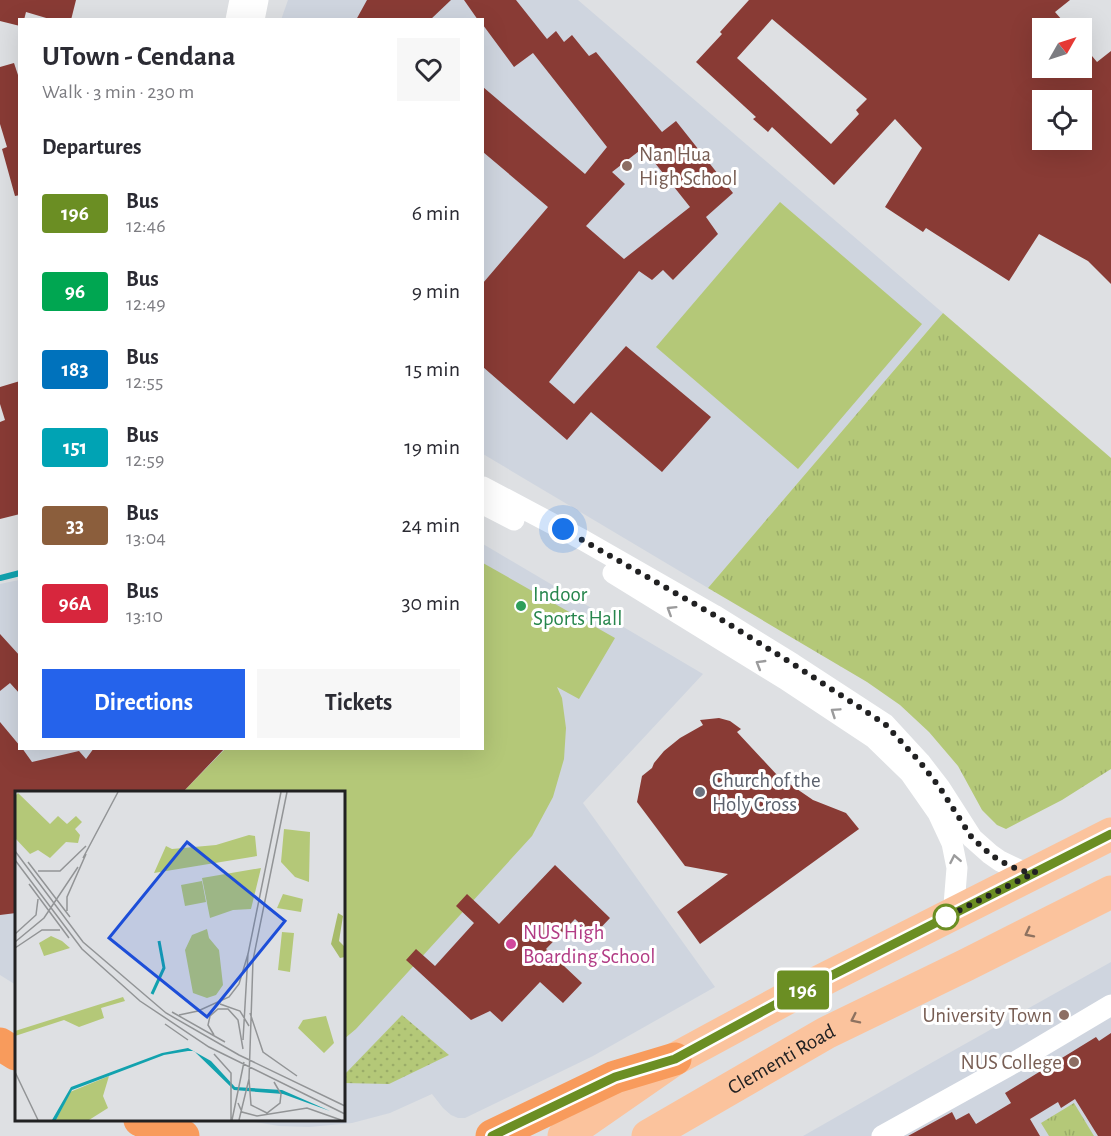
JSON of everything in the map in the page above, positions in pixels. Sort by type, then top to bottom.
[{"type":"highway","points":[[0,1044],[15,1053]]},
{"type":"highway","points":[[492,1136],[615,1077],[675,1059]]},
{"type":"highway","points":[[151,1127],[172,1131],[183,1136]]},
{"type":"main road","points":[[564,1136],[675,1059],[791,996],[1111,834]]},
{"type":"main road","name":"Clementi Road","points":[[648,1136],[826,1033],[1111,892]]},
{"type":"street","points":[[236,18],[240,0]]},
{"type":"street","points":[[254,18],[258,0]]},
{"type":"street","points":[[484,488],[583,540],[714,615],[885,724],[940,788],[972,838],[1000,861],[1021,871],[1036,872]]},
{"type":"street","points":[[484,505],[575,551],[629,583],[786,679],[874,738],[910,773],[938,813],[952,843],[957,868],[954,905],[949,916]]},
{"type":"street","points":[[882,1136],[1010,1065],[1111,1005]]},
{"type":"shaded area","name":"Nan Hua High School","points":[[288,0],[578,0],[943,313],[708,588],[484,455],[484,18],[282,18]]},
{"type":"shaded area","points":[[484,545],[703,674],[583,803],[715,987],[593,1056],[465,1118],[451,1115],[432,1094],[390,1113],[352,1123],[309,1127],[279,1126],[249,1121],[345,1121],[345,791],[15,791],[15,984],[0,975],[0,584],[18,580],[18,750],[484,750]]},
{"type":"shaded area","name":"University Town","points":[[1111,962],[1111,1136],[803,1136],[924,1067]]},
{"type":"green space","points":[[780,202],[922,324],[798,469],[656,347]]},
{"type":"green space","points":[[943,313],[1111,458],[1111,769],[1062,800],[1006,829],[997,825],[982,810],[958,766],[929,732],[900,705],[867,682],[708,588]]},
{"type":"green space","points":[[484,564],[615,638],[579,699],[557,687],[562,698],[566,728],[564,759],[553,797],[532,836],[356,1029],[345,1038],[345,791],[184,791],[224,750],[484,750]]},
{"type":"green space","points":[[402,1015],[449,1055],[389,1084],[345,1083],[345,1074]]},
{"type":"green space","points":[[1074,1103],[1094,1136],[1049,1136],[1041,1123]]},
{"type":"building","points":[[0,0],[76,0],[72,18],[46,18],[26,12],[24,18],[18,18],[18,26],[0,21]]},
{"type":"building","points":[[367,0],[451,0],[432,18],[357,18]]},
{"type":"building","points":[[464,0],[516,0],[547,39],[556,31],[564,42],[572,35],[589,56],[596,52],[662,132],[676,121],[733,193],[706,217],[718,234],[673,280],[663,270],[652,280],[639,271],[549,382],[574,404],[626,346],[711,417],[662,472],[591,412],[567,440],[484,368],[484,282],[548,207],[484,153],[484,88],[585,174],[607,147],[533,53],[514,67],[484,26],[484,18],[477,18]],"holes":[[[643,148],[690,207],[624,259],[586,226],[625,184],[612,172]]]},
{"type":"building","points":[[749,0],[1070,0],[1055,12],[1060,18],[1032,18],[1032,78],[1092,78],[1092,56],[1097,62],[1111,51],[1111,284],[1088,261],[1039,234],[1009,281],[926,228],[923,232],[885,207],[922,148],[895,119],[834,185],[772,127],[768,132],[753,119],[756,117],[696,62],[722,34],[720,32]],"holes":[[[772,19],[867,99],[856,110],[859,114],[831,144],[737,58]]]},
{"type":"building","points":[[14,63],[18,75],[18,195],[15,196],[2,149],[7,147],[0,124],[0,67]]},
{"type":"building","points":[[18,382],[18,514],[0,519],[0,422],[5,420],[0,404],[0,387]]},
{"type":"building","points":[[0,634],[18,654],[18,692],[10,683],[0,691]]},
{"type":"building","points":[[719,718],[730,721],[741,729],[737,732],[778,776],[813,800],[846,813],[859,829],[700,944],[677,912],[728,874],[685,866],[637,802],[642,776],[652,768],[664,751],[680,738],[703,725],[700,720]]},
{"type":"building","points":[[0,722],[18,744],[18,750],[23,750],[32,762],[79,751],[86,759],[93,750],[223,750],[184,791],[15,791],[15,913],[0,915]]},
{"type":"building","name":"NUS High Boarding School","points":[[555,865],[610,918],[593,936],[575,919],[546,949],[582,983],[563,1003],[540,982],[502,1022],[490,1011],[471,1020],[406,960],[416,949],[435,966],[474,923],[456,906],[467,894],[499,924]]},
{"type":"building","name":"NUS College","points":[[1111,1033],[1111,1136],[1098,1136],[1075,1099],[1061,1108],[1058,1102],[1030,1119],[1040,1136],[908,1136],[952,1112],[956,1120],[969,1113],[976,1124],[1011,1103],[1005,1093],[1096,1037],[1099,1041]]},
{"type":"waterway","points":[[0,578],[18,574]]},
{"type":"bus line","name":"196","points":[[492,1136],[615,1077],[675,1059],[791,996],[1111,834]]},
{"type":"place","name":"Nan Hua High School","points":[[627,166]]},
{"type":"place","name":"Indoor Sports Hall","points":[[521,606]]},
{"type":"place","name":"Church of the Holy Cross","points":[[700,792]]},
{"type":"place","name":"NUS High Boarding School","points":[[511,944]]},
{"type":"place","name":"University Town","points":[[1064,1015]]},
{"type":"place","name":"NUS College","points":[[1074,1062]]},
{"type":"route","points":[[563,529],[714,615],[885,724],[940,788],[972,838],[1000,861],[1021,871],[1036,872],[946,917]]}]
